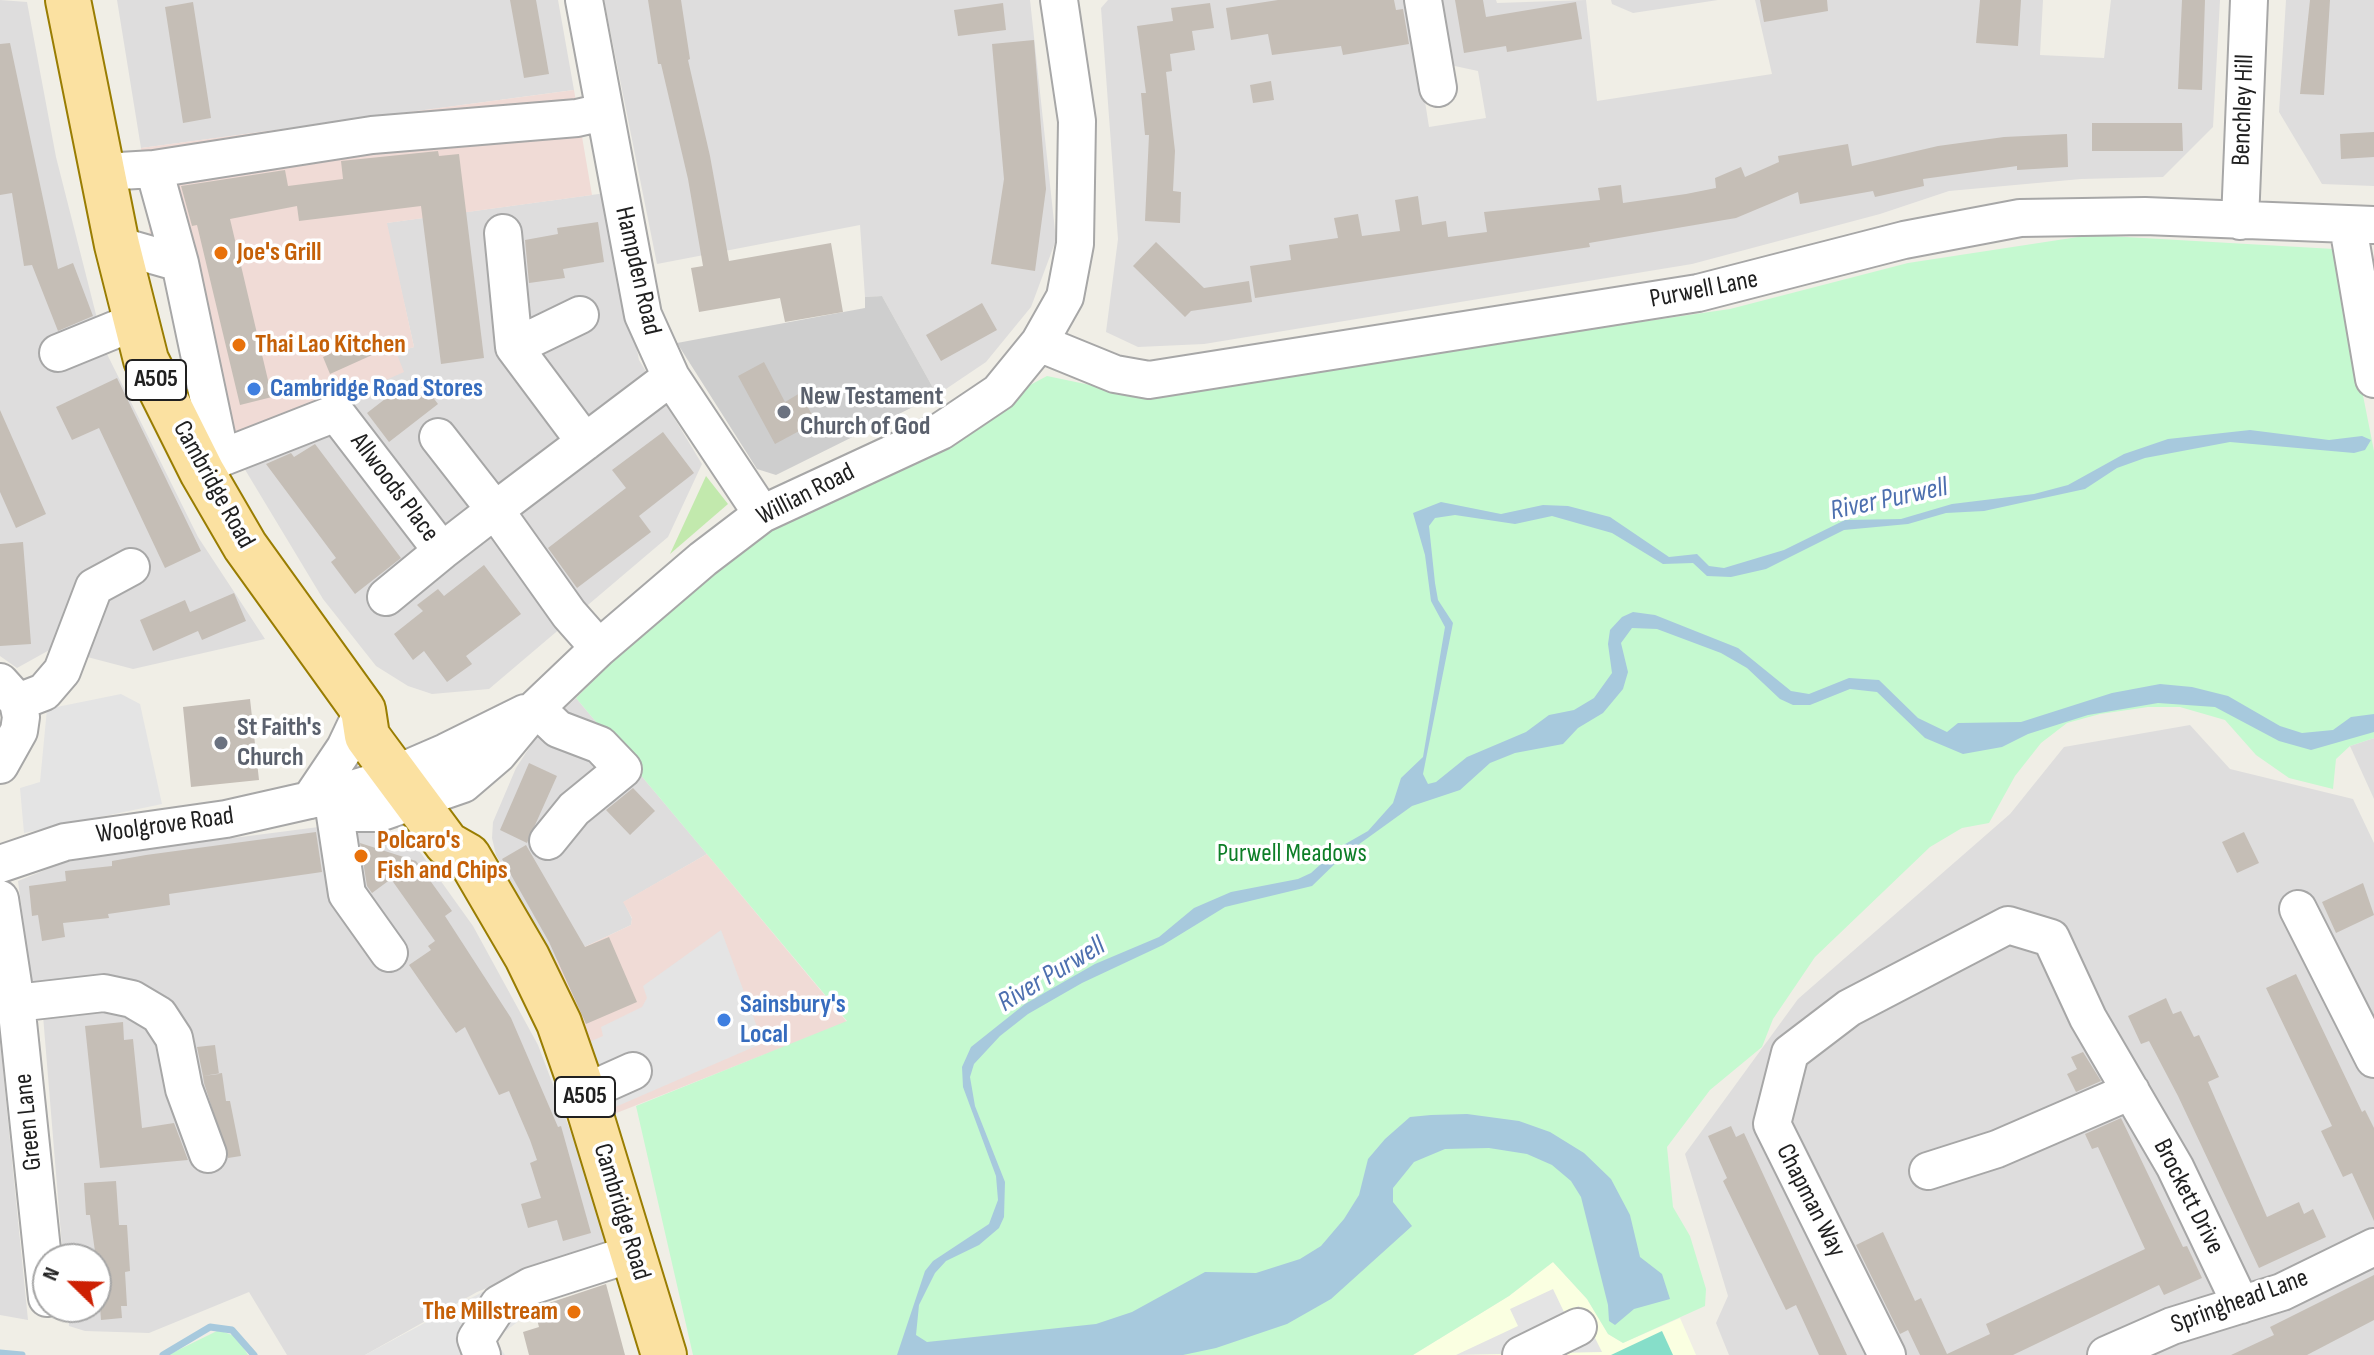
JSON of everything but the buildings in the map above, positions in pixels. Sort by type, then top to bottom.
[{"type":"main road","name":"Cambridge Road","points":[[68,0],[117,245],[146,360],[212,465],[245,546],[363,710],[387,719],[418,782],[470,829],[468,856],[527,957],[559,1023],[584,1093],[664,1355]]},
{"type":"street","name":"Hampden Road","points":[[584,0],[643,315],[671,377],[762,514]]},
{"type":"street","name":"Willian Road","points":[[418,782],[536,708],[599,648],[693,567],[762,514],[941,431],[999,392],[1039,343],[1065,297],[1075,244],[1077,121],[1059,0]]},
{"type":"street","points":[[1423,0],[1438,88]]},
{"type":"street","name":"Benchley Hill","points":[[2240,221],[2249,0]]},
{"type":"street","points":[[103,172],[154,169],[372,135],[577,118],[603,112]]},
{"type":"street","points":[[154,169],[180,263],[212,465]]},
{"type":"street","name":"Purwell Lane","points":[[1039,343],[1115,374],[1149,380],[1698,293],[1904,240],[2020,218],[2145,216],[2361,226]]},
{"type":"street","points":[[2361,226],[2374,379]]},
{"type":"street","points":[[503,233],[514,347],[585,442]]},
{"type":"street","points":[[117,245],[180,263]]},
{"type":"street","points":[[514,347],[580,315]]},
{"type":"street","points":[[58,353],[134,322]]},
{"type":"street","name":"Allwoods Place","points":[[212,465],[336,413],[442,551],[671,377]]},
{"type":"street","points":[[438,437],[569,614],[599,648]]},
{"type":"street","points":[[386,597],[442,551]]},
{"type":"street","points":[[0,765],[19,731],[9,692],[44,692],[62,671],[94,587],[131,567]]},
{"type":"street","points":[[536,708],[558,729],[600,745],[623,769],[574,809],[548,841]]},
{"type":"street","points":[[363,710],[321,798],[347,894],[389,953]]},
{"type":"street","points":[[321,798],[356,813],[379,813],[418,782]]},
{"type":"street","name":"Woolgrove Road","points":[[0,864],[63,833],[134,821],[226,819],[321,798]]},
{"type":"street","name":"Green Lane","points":[[0,899],[16,1003],[41,1243]]},
{"type":"street","points":[[2298,909],[2374,1059]]},
{"type":"street","name":"Brockett Drive","points":[[2008,925],[2051,938],[2088,1018],[2175,1167],[2241,1305]]},
{"type":"street","name":"Chapman Way","points":[[1887,1355],[1772,1124],[1790,1053],[1849,1008],[2008,925]]},
{"type":"street","points":[[16,1003],[104,993],[132,999],[159,1015],[174,1038],[184,1089],[208,1154]]},
{"type":"street","points":[[584,1093],[633,1071]]},
{"type":"street","points":[[1928,1171],[1997,1149],[2131,1091]]},
{"type":"street","name":"Springhead Lane","points":[[2106,1355],[2172,1326],[2282,1292],[2374,1247]]},
{"type":"street","points":[[482,1355],[476,1339],[499,1304],[531,1286],[634,1253]]},
{"type":"street","points":[[1521,1355],[1578,1327]]},
{"type":"shaded area","points":[[0,0],[27,2],[56,157],[105,350],[198,537],[265,639],[133,669],[53,648],[17,668],[0,656]]},
{"type":"shaded area","points":[[117,0],[558,0],[574,90],[141,148]]},
{"type":"shaded area","points":[[604,0],[1030,0],[1056,240],[1031,307],[986,362],[937,395],[882,296],[865,297],[860,225],[657,264]]},
{"type":"shaded area","points":[[1108,0],[1409,0],[1429,127],[1486,118],[1478,71],[1450,65],[1439,0],[1496,0],[1497,3],[1586,0],[1597,101],[1772,74],[1755,0],[2043,0],[2040,55],[2104,58],[2111,0],[2220,0],[2213,127],[2163,177],[2081,179],[1949,191],[1880,214],[1692,264],[1204,344],[1138,347],[1106,332],[1118,239],[1101,8]]},
{"type":"shaded area","points":[[1611,0],[1718,0],[1633,13],[1612,4]]},
{"type":"shaded area","points":[[2286,0],[2374,0],[2374,186],[2322,184],[2279,112]]},
{"type":"shaded area","points":[[574,90],[592,195],[387,223],[414,347],[396,352],[404,372],[232,448],[150,236],[141,148]]},
{"type":"shaded area","points":[[606,193],[639,360],[702,464],[668,537],[489,689],[432,694],[408,686],[376,666],[323,599],[232,448],[396,352],[414,347],[386,223]]},
{"type":"shaded area","points":[[882,296],[937,395],[776,475],[757,469],[677,343],[865,308],[865,297]]},
{"type":"shaded area","points":[[121,694],[140,704],[162,804],[24,833],[20,788],[40,782],[47,709]]},
{"type":"shaded area","points":[[576,698],[707,854],[624,902],[632,919],[631,925],[555,961],[496,855],[492,838],[493,822],[516,768],[541,730]]},
{"type":"shaded area","points":[[2190,725],[2230,769],[2353,799],[2374,843],[2374,1355],[1729,1355],[1716,1323],[1728,1296],[1685,1154],[1798,999],[2010,814],[2064,747]]},
{"type":"shaded area","points":[[2374,738],[2374,799],[2350,746]]},
{"type":"shaded area","points":[[342,824],[415,845],[473,926],[538,1045],[611,1239],[477,1292],[365,1355],[287,1355],[249,1292],[149,1333],[85,1331],[69,1326],[69,1323],[112,1323],[112,1243],[62,1243],[41,991],[31,981],[18,881],[62,863],[109,854]]},
{"type":"shaded area","points":[[707,854],[847,1022],[614,1114],[555,961],[631,925],[632,918],[623,902]]},
{"type":"shaded area","points":[[721,930],[763,1043],[613,1108],[587,1043],[603,1036],[601,1027],[642,1007],[647,998],[643,986]]},
{"type":"shaded area","points":[[0,1041],[28,1320],[0,1315]]},
{"type":"shaded area","points":[[1553,1262],[1587,1299],[1608,1334],[1623,1343],[1680,1318],[1696,1355],[1413,1355],[1509,1296]]},
{"type":"shaded area","points":[[499,1283],[520,1320],[494,1340],[505,1355],[365,1355]]},
{"type":"shaded area","points":[[1553,1289],[1564,1312],[1579,1306],[1602,1352],[1456,1355],[1518,1326],[1510,1309]]},
{"type":"green space","name":"Purwell Meadows","points":[[2091,235],[2334,249],[2374,451],[2374,738],[2350,746],[2336,759],[2333,789],[2289,778],[2256,755],[2225,720],[2180,707],[2148,707],[2100,714],[2067,723],[2041,743],[2015,776],[1989,823],[1962,828],[1930,847],[1815,957],[1773,1019],[1762,1047],[1710,1090],[1667,1147],[1673,1207],[1690,1236],[1706,1289],[1705,1306],[1623,1343],[1608,1334],[1587,1299],[1553,1262],[1509,1296],[1413,1355],[693,1355],[636,1106],[847,1021],[576,698],[676,598],[782,517],[1047,376],[1138,395],[1730,309],[1908,263]]},
{"type":"green space","points":[[706,476],[728,504],[670,554]]},
{"type":"green space","points":[[219,1330],[237,1337],[248,1355],[168,1355]]},
{"type":"green space","points":[[1662,1331],[1673,1355],[1611,1355]]},
{"type":"water","points":[[2250,430],[2329,440],[2362,436],[2371,440],[2365,450],[2354,453],[2230,442],[2145,458],[2117,468],[2085,489],[1984,511],[1946,513],[1908,524],[1844,530],[1766,569],[1731,577],[1707,576],[1693,563],[1663,564],[1612,533],[1552,516],[1515,524],[1455,515],[1435,518],[1429,526],[1435,583],[1438,600],[1453,623],[1423,774],[1428,784],[1436,782],[1467,757],[1526,732],[1549,715],[1574,710],[1594,698],[1612,673],[1608,644],[1610,630],[1622,617],[1633,612],[1655,615],[1738,648],[1791,691],[1809,694],[1849,678],[1879,680],[1918,718],[1947,732],[1958,723],[2021,722],[2112,693],[2160,684],[2192,687],[2228,696],[2280,726],[2302,733],[2333,730],[2351,717],[2374,714],[2374,732],[2311,750],[2279,741],[2215,707],[2158,703],[2088,715],[2028,734],[2002,747],[1963,754],[1925,738],[1877,692],[1850,689],[1810,705],[1793,705],[1780,699],[1747,668],[1721,653],[1657,629],[1632,628],[1621,643],[1628,672],[1623,689],[1603,713],[1578,728],[1563,744],[1515,753],[1490,763],[1460,790],[1412,806],[1344,855],[1312,886],[1225,907],[1163,945],[1082,983],[1028,1014],[1000,1036],[974,1064],[970,1077],[975,1106],[1005,1182],[1004,1217],[999,1228],[979,1245],[946,1261],[935,1273],[919,1305],[916,1335],[927,1342],[1096,1324],[1132,1312],[1205,1272],[1256,1273],[1300,1259],[1321,1246],[1344,1219],[1359,1195],[1368,1159],[1385,1139],[1410,1117],[1431,1115],[1467,1114],[1519,1121],[1550,1132],[1584,1153],[1611,1179],[1630,1215],[1640,1257],[1662,1274],[1670,1299],[1634,1309],[1615,1325],[1609,1321],[1608,1305],[1581,1197],[1571,1181],[1552,1165],[1527,1154],[1489,1148],[1445,1149],[1414,1162],[1393,1188],[1393,1202],[1412,1226],[1331,1299],[1287,1324],[1216,1348],[1183,1355],[897,1355],[925,1271],[933,1261],[989,1224],[998,1200],[996,1176],[963,1087],[962,1067],[971,1047],[1025,1004],[1095,964],[1159,937],[1194,908],[1231,892],[1298,879],[1311,873],[1340,847],[1368,831],[1393,803],[1401,778],[1423,757],[1445,627],[1431,601],[1425,555],[1413,513],[1441,502],[1501,514],[1543,505],[1568,506],[1610,517],[1669,557],[1697,554],[1709,566],[1724,568],[1784,550],[1845,520],[1901,519],[1952,504],[2034,494],[2068,485],[2124,454],[2168,439]]},
{"type":"waterway","name":"River Purwell","points":[[163,1355],[210,1327],[232,1330],[254,1355]]},
{"type":"waterway","name":"River Purwell","points":[[0,1353],[22,1355]]},
{"type":"place","name":"Joe's Grill","points":[[221,253]]},
{"type":"place","name":"Thai Lao Kitchen","points":[[239,345]]},
{"type":"place","name":"Cambridge Road Stores","points":[[254,389]]},
{"type":"place","name":"New Testament Church of God","points":[[784,412]]},
{"type":"place","name":"St Faith's Church","points":[[221,743]]},
{"type":"place","name":"Polcaro's Fish and Chips","points":[[361,856]]},
{"type":"place","name":"Sainsbury's Local","points":[[724,1020]]},
{"type":"place","name":"The Millstream","points":[[574,1312]]}]
